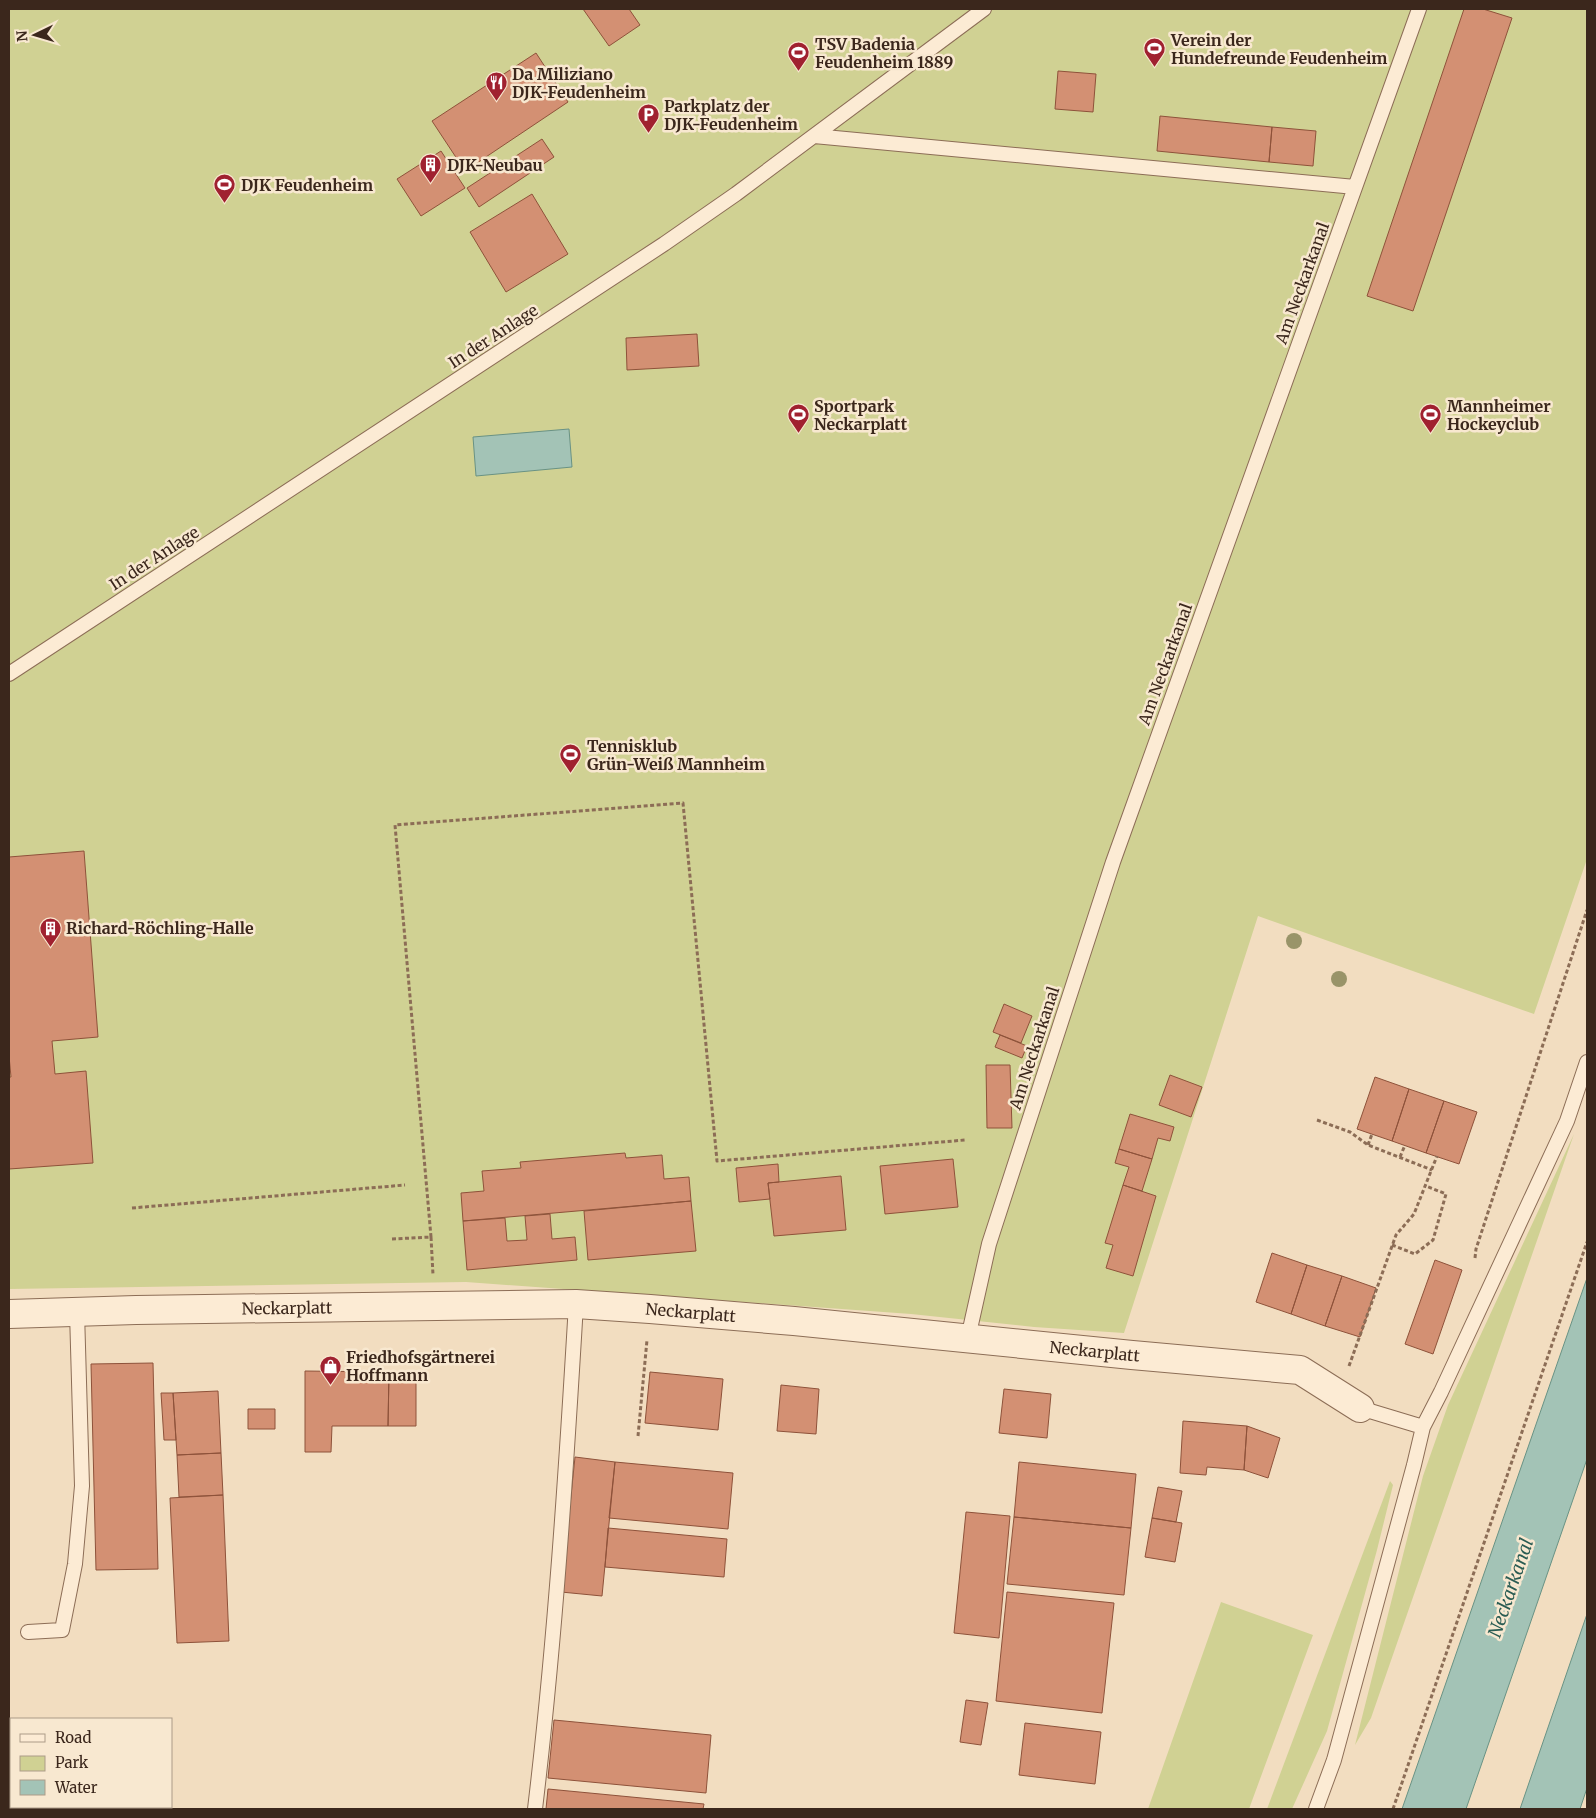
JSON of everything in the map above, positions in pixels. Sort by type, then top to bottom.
[{"type":"street","name":"Neckarplatt","points":[[9,1314],[576,1304],[804,1322],[1132,1356],[1300,1370],[1349,1401]]},
{"type":"lane","name":"In der Anlage","points":[[9,674],[664,244],[736,194],[984,9]]},
{"type":"lane","name":"Am Neckarkanal","points":[[968,1338],[989,1244],[1114,862],[1419,9]]},
{"type":"lane","points":[[814,136],[1355,187]]},
{"type":"lane","points":[[1316,1809],[1334,1760],[1414,1466],[1422,1427],[1441,1392],[1567,1121],[1587,1062]]},
{"type":"lane","points":[[535,1809],[547,1713],[556,1605],[576,1304]]},
{"type":"lane","points":[[28,1632],[62,1630],[75,1564],[82,1486],[77,1312]]},
{"type":"lane","points":[[1349,1401],[1422,1427]]},
{"type":"path","points":[[435,1306],[431,1237],[395,825],[683,803],[718,1161],[965,1140]]},
{"type":"path","points":[[1474,1258],[1587,910]]},
{"type":"path","points":[[1317,1120],[1350,1132],[1368,1145],[1432,1170]]},
{"type":"path","points":[[1368,1145],[1372,1134]]},
{"type":"path","points":[[1400,1157],[1404,1145]]},
{"type":"path","points":[[1349,1401],[1392,1246],[1396,1235],[1414,1214],[1438,1156]]},
{"type":"path","points":[[132,1208],[405,1185]]},
{"type":"path","points":[[1392,1246],[1415,1254],[1433,1240],[1446,1194],[1426,1186]]},
{"type":"path","points":[[392,1239],[431,1237]]},
{"type":"path","points":[[1392,1809],[1587,1242]]},
{"type":"path","points":[[638,1436],[650,1309]]},
{"type":"green space","name":"Sportpark Neckarplatt","points":[[9,9],[1587,9],[1587,859],[1534,1014],[1258,916],[1124,1333],[1034,1327],[911,1314],[466,1282],[9,1289]]},
{"type":"green space","points":[[1574,1134],[1371,1718],[1355,1745],[1423,1476],[1448,1405]]},
{"type":"green space","points":[[1390,1481],[1393,1485],[1377,1550],[1327,1731],[1292,1809],[1267,1809]]},
{"type":"green space","points":[[1221,1602],[1313,1635],[1249,1809],[1148,1809]]},
{"type":"water","points":[[569,429],[572,467],[476,476],[473,437]]},
{"type":"water","name":"Neckarkanal","points":[[1587,1278],[1587,1459],[1466,1809],[1402,1809]]},
{"type":"water","points":[[1587,1614],[1587,1788],[1580,1809],[1520,1809]]},
{"type":"building","points":[[583,9],[629,9],[640,25],[609,46]]},
{"type":"building","points":[[1464,9],[1483,9],[1512,18],[1413,311],[1367,296]]},
{"type":"building","points":[[536,53],[568,102],[465,171],[432,121]]},
{"type":"building","points":[[1058,71],[1096,74],[1093,112],[1055,109]]},
{"type":"building","points":[[1160,116],[1272,127],[1269,162],[1157,151]]},
{"type":"building","points":[[1272,127],[1316,131],[1313,166],[1269,162]]},
{"type":"building","points":[[542,139],[554,157],[479,207],[467,188]]},
{"type":"building","name":"DJK-Neubau","points":[[441,151],[465,188],[421,216],[397,179]]},
{"type":"building","points":[[532,194],[568,254],[506,292],[470,232]]},
{"type":"building","points":[[697,334],[699,366],[627,370],[626,338]]},
{"type":"building","name":"Richard-Röchling-Halle","points":[[84,851],[98,1037],[52,1041],[55,1074],[86,1071],[93,1163],[9,1169],[9,1077],[11,1077],[9,1056],[9,857]]},
{"type":"building","points":[[1004,1004],[1032,1016],[1021,1043],[993,1032]]},
{"type":"building","points":[[1000,1035],[1027,1046],[1022,1058],[995,1047]]},
{"type":"building","points":[[986,1065],[1010,1065],[1012,1128],[987,1128]]},
{"type":"building","points":[[1170,1075],[1202,1087],[1191,1117],[1159,1105]]},
{"type":"building","points":[[1375,1077],[1409,1089],[1392,1141],[1357,1129]]},
{"type":"building","points":[[1409,1089],[1444,1101],[1426,1153],[1392,1141]]},
{"type":"building","points":[[1444,1101],[1477,1112],[1459,1164],[1426,1153]]},
{"type":"building","points":[[1130,1114],[1174,1127],[1170,1141],[1158,1138],[1152,1159],[1119,1149]]},
{"type":"building","points":[[1119,1149],[1152,1159],[1142,1191],[1123,1185],[1129,1167],[1115,1163]]},
{"type":"building","points":[[625,1153],[626,1158],[662,1155],[664,1179],[689,1177],[691,1201],[463,1221],[461,1193],[484,1191],[482,1171],[521,1168],[520,1162]]},
{"type":"building","points":[[953,1159],[958,1207],[885,1214],[880,1166]]},
{"type":"building","points":[[778,1164],[779,1182],[768,1183],[770,1199],[739,1202],[736,1168]]},
{"type":"building","points":[[841,1176],[846,1230],[774,1236],[768,1183]]},
{"type":"building","points":[[1123,1185],[1156,1196],[1133,1276],[1106,1268],[1113,1245],[1105,1243]]},
{"type":"building","points":[[691,1201],[696,1251],[588,1260],[584,1211]]},
{"type":"building","points":[[550,1214],[552,1239],[575,1237],[577,1260],[467,1270],[463,1221],[505,1218],[507,1241],[527,1240],[525,1216]]},
{"type":"building","points":[[1272,1253],[1307,1265],[1291,1314],[1256,1302]]},
{"type":"building","points":[[1435,1260],[1462,1270],[1433,1354],[1405,1344]]},
{"type":"building","points":[[1307,1265],[1342,1276],[1325,1326],[1291,1314]]},
{"type":"building","points":[[1342,1276],[1376,1288],[1360,1337],[1325,1326]]},
{"type":"building","points":[[153,1363],[158,1569],[96,1570],[91,1364]]},
{"type":"building","points":[[305,1371],[389,1372],[388,1426],[332,1426],[331,1452],[305,1452]]},
{"type":"building","points":[[389,1372],[416,1372],[416,1426],[388,1426]]},
{"type":"building","points":[[650,1372],[723,1379],[718,1430],[645,1423]]},
{"type":"building","points":[[781,1385],[819,1389],[816,1434],[777,1431]]},
{"type":"building","points":[[1004,1389],[1051,1394],[1047,1438],[999,1433]]},
{"type":"building","points":[[218,1391],[221,1453],[177,1455],[173,1393]]},
{"type":"building","points":[[161,1393],[173,1393],[176,1440],[164,1440]]},
{"type":"building","points":[[248,1409],[275,1409],[275,1429],[248,1429]]},
{"type":"building","points":[[1183,1421],[1247,1426],[1244,1470],[1207,1467],[1206,1475],[1180,1473]]},
{"type":"building","points":[[1247,1426],[1280,1438],[1268,1478],[1244,1470]]},
{"type":"building","points":[[221,1453],[223,1495],[179,1497],[177,1455]]},
{"type":"building","points":[[575,1457],[615,1462],[602,1596],[561,1592]]},
{"type":"building","points":[[615,1462],[733,1473],[728,1529],[609,1518]]},
{"type":"building","points":[[1019,1462],[1136,1474],[1131,1528],[1014,1517]]},
{"type":"building","points":[[1158,1487],[1182,1491],[1176,1522],[1152,1518]]},
{"type":"building","points":[[223,1495],[229,1641],[177,1643],[170,1498]]},
{"type":"building","points":[[966,1512],[1010,1516],[999,1638],[954,1633]]},
{"type":"building","points":[[1014,1517],[1131,1528],[1124,1595],[1007,1584]]},
{"type":"building","points":[[1152,1518],[1182,1523],[1175,1562],[1145,1557]]},
{"type":"building","points":[[608,1528],[727,1539],[724,1577],[605,1567]]},
{"type":"building","points":[[1007,1592],[1114,1603],[1102,1713],[996,1701]]},
{"type":"building","points":[[966,1700],[988,1703],[981,1745],[960,1742]]},
{"type":"building","points":[[554,1720],[711,1735],[706,1793],[548,1778]]},
{"type":"building","points":[[1025,1723],[1101,1732],[1095,1784],[1019,1775]]},
{"type":"building","points":[[548,1789],[704,1804],[703,1809],[546,1809]]},
{"type":"place","name":"Verein der Hundefreunde Feudenheim","points":[[1155,68]]},
{"type":"place","name":"TSV Badenia Feudenheim 1889","points":[[799,72]]},
{"type":"place","name":"Da Miliziano DJK-Feudenheim","points":[[496,102]]},
{"type":"place","name":"Parkplatz der DJK-Feudenheim","points":[[648,134]]},
{"type":"place","name":"DJK-Neubau","points":[[431,184]]},
{"type":"place","name":"DJK Feudenheim","points":[[225,204]]},
{"type":"place","name":"Sportpark Neckarplatt","points":[[798,434]]},
{"type":"place","name":"Mannheimer Hockeyclub","points":[[1431,434]]},
{"type":"place","name":"Tennisklub Grün-Weiß Mannheim","points":[[571,774]]},
{"type":"place","name":"Richard-Röchling-Halle","points":[[50,947]]},
{"type":"place","name":"Friedhofsgärtnerei Hoffmann","points":[[330,1385]]}]
